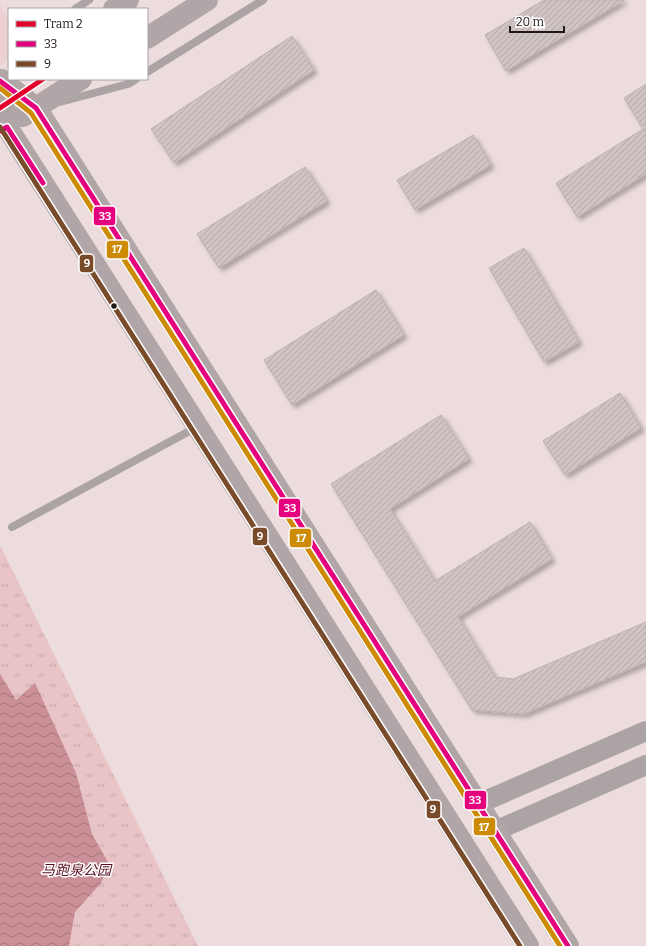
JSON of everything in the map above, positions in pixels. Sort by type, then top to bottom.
[{"type":"main road","points":[[116,8],[128,0]]},
{"type":"main road","points":[[148,37],[207,0]]},
{"type":"main road","points":[[5,77],[36,108],[568,946]]},
{"type":"main road","points":[[5,77],[4,129],[198,427],[528,946]]},
{"type":"main road","points":[[4,129],[79,80]]},
{"type":"street","points":[[478,804],[646,731]]},
{"type":"street","points":[[495,832],[646,765]]},
{"type":"lane","points":[[77,8],[89,0]]},
{"type":"lane","points":[[148,71],[263,0]]},
{"type":"lane","points":[[36,108],[128,84],[134,80]]},
{"type":"lane","points":[[12,527],[198,427]]},
{"type":"shaded area","points":[[0,5],[8,17],[8,60],[0,66]]},
{"type":"green space","name":"马跑泉公园","points":[[0,545],[198,946],[0,946]]},
{"type":"water","points":[[0,674],[16,700],[35,683],[76,773],[92,834],[109,864],[101,883],[75,912],[69,946],[0,946]]},
{"type":"building","points":[[544,0],[625,0],[506,71],[485,35]]},
{"type":"building","points":[[292,36],[314,70],[174,163],[151,129]]},
{"type":"building","points":[[646,84],[646,174],[577,217],[556,183],[643,129],[624,98]]},
{"type":"building","points":[[473,135],[491,165],[415,210],[397,180]]},
{"type":"building","points":[[305,167],[327,201],[219,268],[197,234]]},
{"type":"building","points":[[524,248],[579,342],[544,362],[489,268]]},
{"type":"building","points":[[376,290],[404,335],[292,405],[264,360]]},
{"type":"building","points":[[620,393],[641,428],[565,475],[543,441]]},
{"type":"building","points":[[441,415],[469,459],[390,509],[435,581],[530,522],[552,559],[458,617],[495,677],[513,679],[646,622],[646,662],[524,714],[472,710],[331,484]]},
{"type":"tram line","name":"2","points":[[0,108],[42,80]]},
{"type":"transit line","name":"33","points":[[0,81],[36,108],[568,946]]},
{"type":"transit line","name":"17","points":[[0,88],[31,113],[560,946]]},
{"type":"transit line","name":"9","points":[[0,127],[520,946]]},
{"type":"transit line","name":"33","points":[[0,131],[7,127],[43,183]]}]
